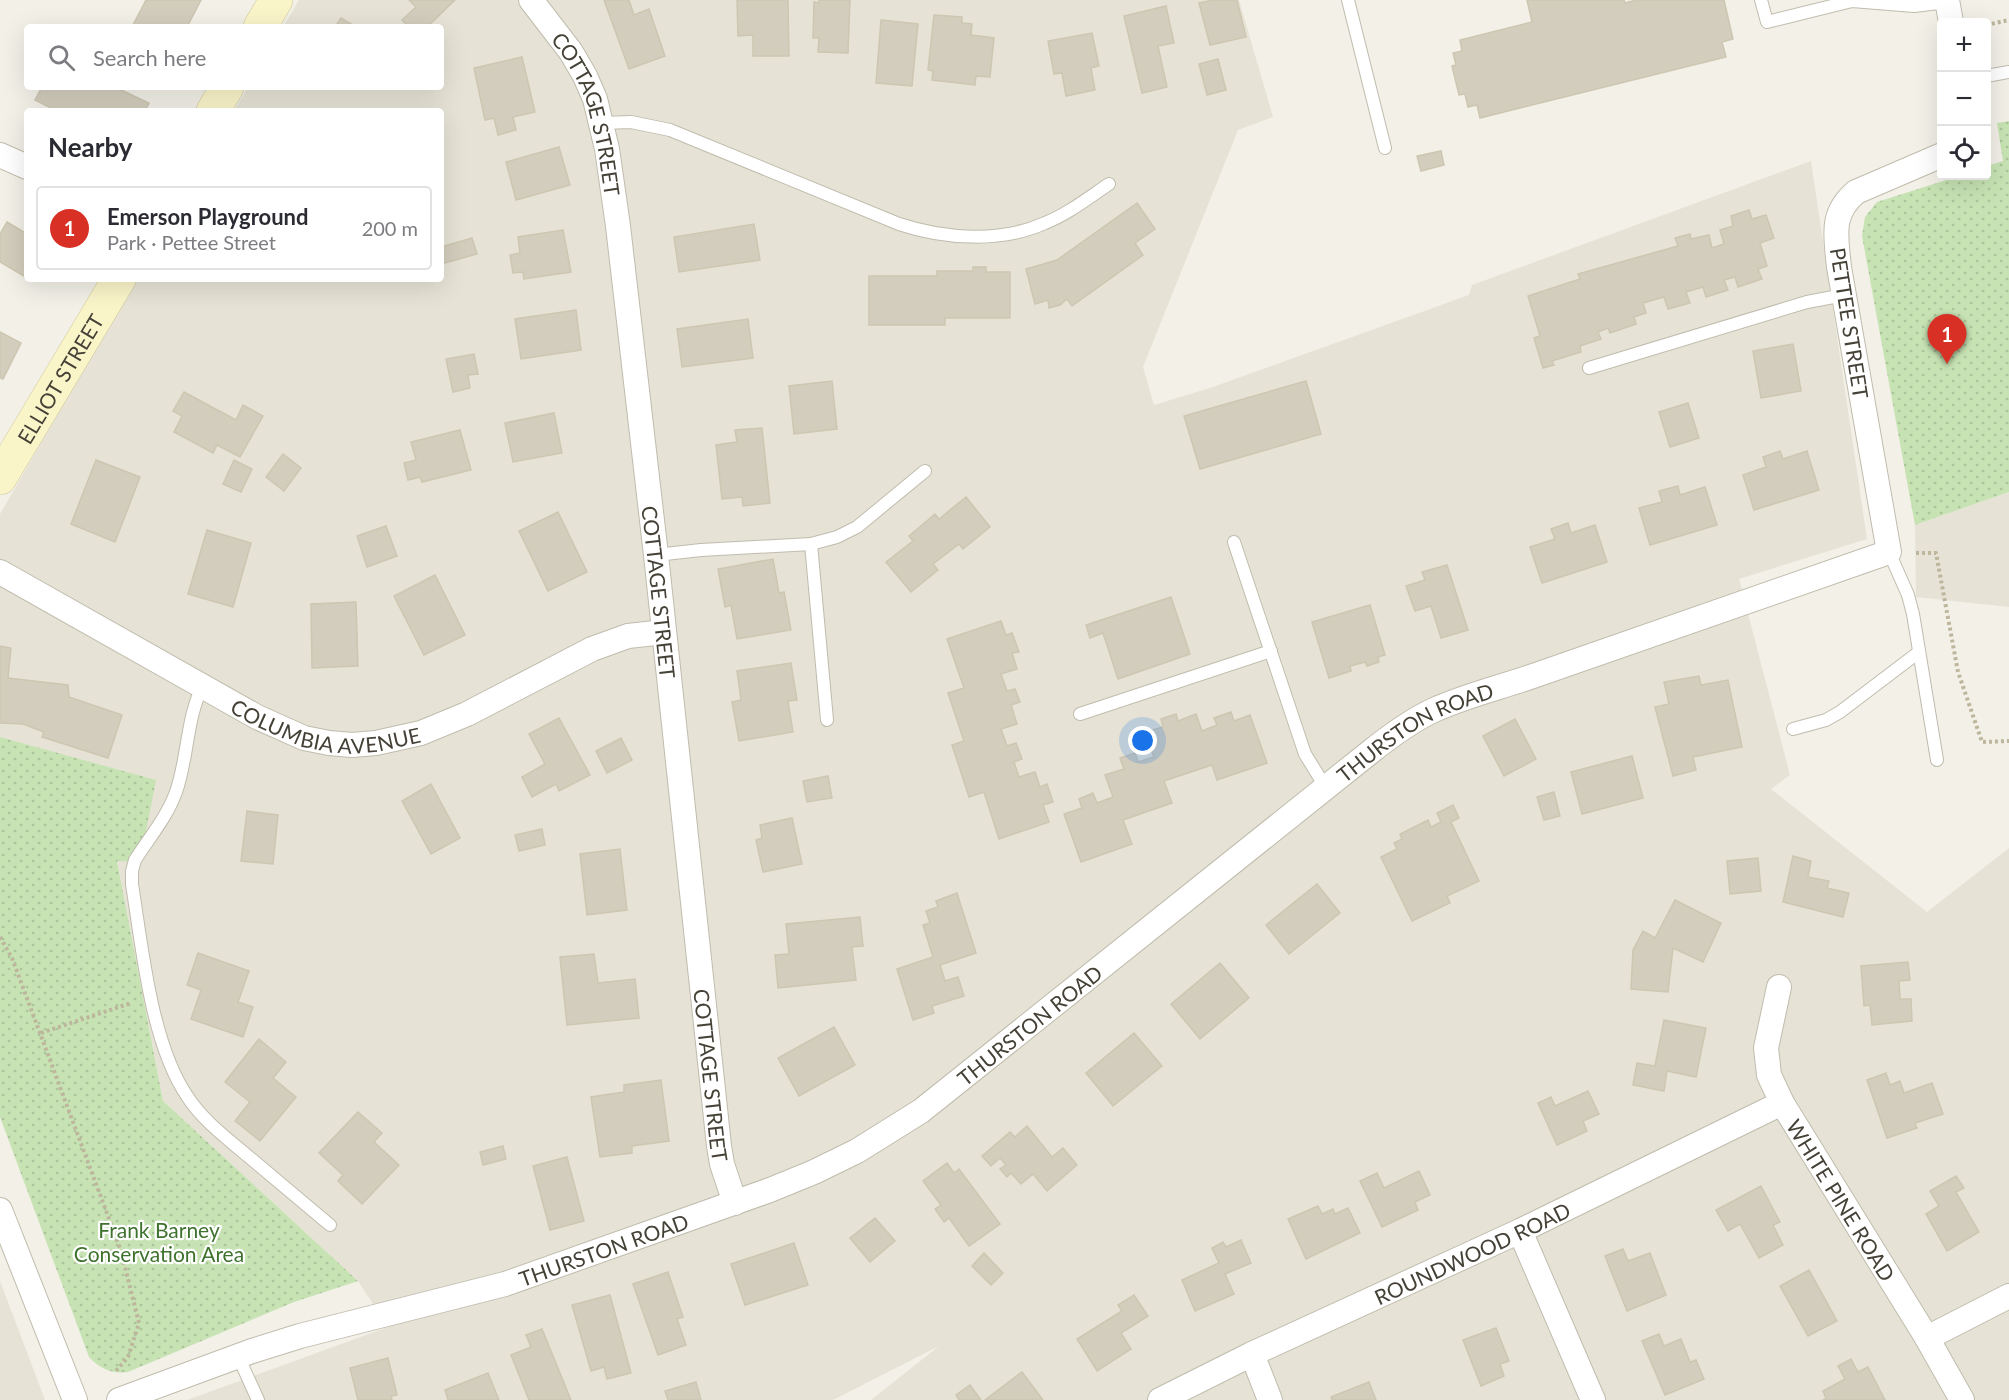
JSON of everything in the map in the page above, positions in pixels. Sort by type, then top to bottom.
[{"type":"street","points":[[262,24],[276,0]]},
{"type":"street","name":"COTTAGE STREET","points":[[531,0],[571,52],[585,76],[602,123],[618,226],[657,555],[719,1146],[722,1164],[735,1203]]},
{"type":"street","points":[[215,108],[225,90]]},
{"type":"street","points":[[0,154],[24,166]]},
{"type":"street","name":"PETTEE STREET","points":[[1889,552],[1844,295],[1837,249],[1836,224],[1846,200],[1856,192],[1937,157]]},
{"type":"street","name":"ELLIOT STREET","points":[[0,478],[117,282]]},
{"type":"street","name":"THURSTON ROAD","points":[[119,1400],[238,1356],[333,1327],[505,1284],[735,1203],[834,1163],[921,1111],[1400,729],[1434,710],[1889,552]]},
{"type":"street","name":"COLUMBIA AVENUE","points":[[0,572],[257,717],[304,738],[329,743],[352,745],[376,743],[421,733],[444,725],[610,641],[628,636],[664,632]]},
{"type":"street","name":"WHITE PINE ROAD","points":[[1779,987],[1766,1048],[1769,1075],[1782,1103],[1927,1338],[1962,1400]]},
{"type":"street","name":"ROUNDWOOD ROAD","points":[[1160,1400],[1252,1354],[1520,1231],[1782,1103]]},
{"type":"street","points":[[0,1210],[75,1400]]},
{"type":"street","points":[[1520,1231],[1593,1400]]},
{"type":"street","points":[[1927,1338],[2009,1296]]},
{"type":"street","points":[[1252,1354],[1270,1400]]},
{"type":"lane","points":[[1348,0],[1385,148]]},
{"type":"lane","points":[[1761,0],[1767,22],[1852,1],[1949,8]]},
{"type":"lane","points":[[1991,75],[2009,72]]},
{"type":"lane","points":[[602,123],[631,122],[670,130],[899,224],[934,233],[993,235],[1030,229],[1066,213],[1109,184]]},
{"type":"lane","points":[[1589,368],[1807,302],[1844,295]]},
{"type":"lane","points":[[657,555],[701,550],[811,544],[837,537],[857,526],[925,471]]},
{"type":"lane","points":[[1234,542],[1305,754],[1326,788]]},
{"type":"lane","points":[[811,544],[827,720]]},
{"type":"lane","points":[[1889,552],[1908,595],[1937,760]]},
{"type":"lane","points":[[1080,714],[1271,651]]},
{"type":"lane","points":[[1793,729],[1826,720],[1840,712],[1919,652]]},
{"type":"lane","points":[[202,687],[190,722],[177,790],[171,805],[135,860],[132,871],[132,884],[151,997],[167,1054],[176,1077],[188,1097],[215,1127],[330,1225]]},
{"type":"lane","points":[[238,1356],[258,1400]]},
{"type":"path","points":[[1991,24],[2009,20]]},
{"type":"path","points":[[1889,552],[1936,553],[1958,672],[1982,742],[2009,741]]},
{"type":"path","points":[[0,937],[12,958],[122,1251],[139,1323],[128,1357],[113,1374]]},
{"type":"path","points":[[41,1033],[151,997]]},
{"type":"shaded area","points":[[299,0],[1239,0],[1273,117],[1238,130],[1143,367],[1154,405],[1213,387],[1469,295],[1472,285],[1811,161],[1867,539],[1739,579],[1790,775],[1771,789],[1927,912],[2009,848],[2009,1400],[871,1400],[939,1346],[833,1400],[187,1400],[388,1327],[358,1281],[163,1101],[117,860],[0,737],[0,514],[134,282],[444,282],[444,108],[236,108],[246,90],[444,90],[444,24],[285,24]]},
{"type":"shaded area","points":[[2009,492],[2009,607],[1916,597],[1915,525]]},
{"type":"shaded area","points":[[0,1281],[45,1400],[0,1400]]},
{"type":"green space","points":[[2009,121],[2009,492],[1915,525],[1862,236],[1865,217],[1877,202],[1946,180],[1991,180],[1991,165],[2003,161],[1997,123]]},
{"type":"green space","name":"Frank Barney Conservation Area","points":[[0,737],[156,780],[140,862],[117,861],[163,1101],[358,1281],[294,1302],[128,1372],[107,1370],[97,1365],[89,1357],[0,1117]]},
{"type":"building","points":[[146,0],[201,0],[189,24],[134,24]]},
{"type":"building","points":[[409,0],[455,0],[430,24],[406,24],[402,20],[416,7]]},
{"type":"building","points":[[604,0],[629,0],[634,15],[649,9],[665,56],[629,69]]},
{"type":"building","points":[[737,0],[788,0],[789,56],[753,56],[753,35],[738,36]]},
{"type":"building","points":[[819,0],[850,0],[848,53],[818,52],[819,38],[813,38],[814,2],[819,3]]},
{"type":"building","points":[[1213,0],[1237,0],[1246,37],[1210,45],[1199,3]]},
{"type":"building","points":[[1527,0],[1624,0],[1625,3],[1636,0],[1724,0],[1733,39],[1722,42],[1726,57],[1480,118],[1477,105],[1468,107],[1465,94],[1459,95],[1452,66],[1456,65],[1453,53],[1462,51],[1460,40],[1532,22]]},
{"type":"building","points":[[1166,6],[1174,43],[1158,46],[1167,87],[1142,93],[1124,16]]},
{"type":"building","points":[[934,15],[962,17],[962,23],[972,24],[971,35],[994,38],[990,77],[976,76],[975,85],[932,80],[933,71],[928,70]]},
{"type":"building","points":[[341,18],[351,24],[337,24]]},
{"type":"building","points":[[881,20],[918,24],[912,86],[876,83]]},
{"type":"building","points":[[1092,33],[1099,66],[1091,68],[1095,90],[1066,96],[1062,73],[1054,74],[1048,41]]},
{"type":"building","points":[[522,57],[535,112],[513,117],[516,130],[498,135],[494,118],[485,120],[474,68]]},
{"type":"building","points":[[1218,59],[1226,90],[1207,95],[1199,64]]},
{"type":"building","points":[[40,90],[121,90],[149,103],[146,108],[51,108],[35,100]]},
{"type":"building","points":[[559,147],[570,185],[516,200],[506,162]]},
{"type":"building","points":[[1441,151],[1444,165],[1421,171],[1417,156]]},
{"type":"building","points":[[1137,203],[1155,229],[1135,243],[1143,255],[1072,306],[1067,299],[1060,305],[1049,308],[1048,300],[1035,304],[1026,269],[1057,260]]},
{"type":"building","points":[[1749,210],[1752,219],[1766,215],[1774,238],[1760,243],[1767,266],[1758,269],[1762,279],[1738,287],[1735,277],[1724,280],[1728,290],[1706,297],[1703,287],[1686,292],[1690,303],[1668,309],[1664,297],[1643,303],[1646,313],[1634,317],[1636,324],[1610,333],[1608,328],[1598,332],[1601,339],[1580,346],[1581,352],[1552,361],[1554,365],[1543,368],[1534,338],[1540,336],[1528,296],[1580,279],[1578,274],[1678,246],[1675,238],[1690,234],[1691,239],[1709,235],[1712,248],[1724,244],[1720,230],[1733,226],[1731,216]]},
{"type":"building","points":[[7,222],[24,232],[24,276],[0,262],[0,234]]},
{"type":"building","points":[[754,224],[760,260],[679,272],[674,237]]},
{"type":"building","points":[[563,230],[571,272],[524,279],[523,272],[513,273],[510,255],[520,253],[518,237]]},
{"type":"building","points":[[472,238],[477,254],[444,263],[444,246]]},
{"type":"building","points":[[973,267],[986,267],[986,272],[1010,272],[1010,318],[945,318],[945,325],[869,325],[869,276],[937,276],[937,271],[973,271]]},
{"type":"building","points":[[576,310],[581,350],[521,359],[515,319]]},
{"type":"building","points":[[748,319],[753,358],[682,367],[677,329]]},
{"type":"building","points":[[0,332],[21,343],[3,379],[0,378]]},
{"type":"building","points":[[1793,344],[1801,391],[1761,398],[1753,351]]},
{"type":"building","points":[[474,354],[478,374],[468,375],[470,388],[453,392],[446,359]]},
{"type":"building","points":[[832,381],[837,429],[794,434],[789,386]]},
{"type":"building","points":[[1306,381],[1321,434],[1200,469],[1184,416]]},
{"type":"building","points":[[184,392],[236,420],[243,405],[263,416],[240,457],[217,445],[213,453],[174,432],[182,416],[173,411]]},
{"type":"building","points":[[1688,403],[1699,438],[1670,447],[1659,412]]},
{"type":"building","points":[[554,413],[562,453],[513,462],[505,423]]},
{"type":"building","points":[[762,428],[770,503],[743,506],[742,497],[722,499],[716,445],[737,442],[735,430]]},
{"type":"building","points":[[460,430],[471,470],[422,482],[420,477],[408,480],[404,463],[416,460],[411,442]]},
{"type":"building","points":[[1780,451],[1783,459],[1807,451],[1819,490],[1754,510],[1743,475],[1766,467],[1763,457]]},
{"type":"building","points":[[283,454],[301,468],[284,491],[266,477]]},
{"type":"building","points":[[96,460],[140,477],[115,542],[71,524]]},
{"type":"building","points":[[234,460],[252,469],[241,492],[223,484]]},
{"type":"building","points":[[1678,486],[1680,495],[1705,487],[1717,525],[1650,545],[1639,508],[1662,502],[1659,491]]},
{"type":"building","points":[[966,497],[990,527],[963,549],[959,544],[933,564],[938,570],[911,592],[886,562],[913,541],[909,536],[935,514],[939,519]]},
{"type":"building","points":[[558,512],[587,572],[548,591],[519,531]]},
{"type":"building","points":[[1568,523],[1571,533],[1595,525],[1607,562],[1542,583],[1530,547],[1555,539],[1551,529]]},
{"type":"building","points":[[386,526],[397,556],[367,567],[357,536]]},
{"type":"building","points":[[207,530],[251,543],[233,607],[188,594]]},
{"type":"building","points":[[773,559],[779,593],[784,592],[791,630],[737,639],[731,605],[725,607],[718,569]]},
{"type":"building","points":[[1447,565],[1468,630],[1441,638],[1431,606],[1415,611],[1406,586],[1425,580],[1422,572]]},
{"type":"building","points":[[435,575],[465,635],[424,655],[394,596]]},
{"type":"building","points":[[1171,597],[1190,654],[1118,679],[1103,633],[1090,638],[1086,625]]},
{"type":"building","points":[[356,602],[358,666],[312,668],[311,604]]},
{"type":"building","points":[[1370,605],[1385,655],[1378,657],[1379,662],[1367,666],[1365,662],[1350,666],[1351,671],[1329,678],[1312,622]]},
{"type":"building","points":[[1001,621],[1006,635],[1012,633],[1019,652],[1012,653],[1017,669],[1001,674],[1007,691],[1015,689],[1020,702],[1011,705],[1017,724],[1001,729],[1007,746],[1016,743],[1022,759],[1014,762],[1019,777],[1035,772],[1040,787],[1047,784],[1053,802],[1043,805],[1049,822],[999,839],[984,792],[969,797],[952,745],[964,741],[948,693],[964,688],[947,639]]},
{"type":"building","points":[[0,646],[11,648],[8,678],[68,685],[69,697],[122,715],[108,758],[42,737],[44,732],[23,724],[0,723]]},
{"type":"building","points":[[791,663],[797,700],[788,701],[793,732],[739,741],[732,702],[741,700],[737,671]]},
{"type":"building","points":[[1699,676],[1701,685],[1728,680],[1742,747],[1693,757],[1696,770],[1673,776],[1655,707],[1669,704],[1664,682]]},
{"type":"building","points":[[1231,712],[1234,721],[1250,715],[1267,763],[1217,780],[1212,765],[1164,781],[1172,803],[1123,820],[1132,844],[1081,862],[1064,814],[1082,808],[1079,799],[1093,793],[1097,803],[1113,797],[1105,775],[1124,769],[1120,758],[1135,753],[1138,762],[1154,757],[1145,732],[1163,727],[1161,719],[1176,714],[1178,721],[1196,714],[1202,731],[1217,725],[1214,718]]},
{"type":"building","points":[[559,718],[590,775],[559,791],[556,784],[532,797],[522,777],[545,764],[529,734]]},
{"type":"building","points":[[1515,719],[1536,759],[1504,776],[1483,736]]},
{"type":"building","points":[[621,738],[632,760],[607,773],[596,751]]},
{"type":"building","points":[[1632,756],[1643,798],[1582,814],[1571,772]]},
{"type":"building","points":[[828,776],[832,798],[807,802],[803,781]]},
{"type":"building","points":[[431,784],[460,838],[431,854],[402,801]]},
{"type":"building","points":[[1554,792],[1560,816],[1544,820],[1537,797]]},
{"type":"building","points":[[1453,805],[1459,818],[1451,822],[1479,881],[1447,896],[1450,903],[1412,921],[1381,857],[1397,849],[1394,843],[1402,839],[1400,834],[1428,820],[1431,827],[1441,822],[1437,813]]},
{"type":"building","points":[[247,811],[278,815],[273,864],[241,861]]},
{"type":"building","points":[[792,818],[802,864],[763,872],[756,840],[762,838],[760,825]]},
{"type":"building","points":[[542,829],[545,845],[519,851],[515,835]]},
{"type":"building","points":[[620,849],[627,910],[587,915],[580,854]]},
{"type":"building","points":[[1793,856],[1811,861],[1808,877],[1829,881],[1827,888],[1849,893],[1843,917],[1783,902]]},
{"type":"building","points":[[1758,858],[1761,891],[1730,894],[1727,861]]},
{"type":"building","points":[[1317,884],[1340,913],[1289,954],[1266,925]]},
{"type":"building","points":[[957,893],[976,953],[940,965],[945,981],[958,977],[964,996],[932,1006],[934,1013],[913,1020],[897,969],[933,957],[923,925],[930,923],[926,911],[938,907],[936,901]]},
{"type":"building","points":[[1675,900],[1721,923],[1703,962],[1673,948],[1668,992],[1631,989],[1633,950],[1643,931],[1655,938]]},
{"type":"building","points":[[860,917],[863,946],[852,947],[856,980],[778,988],[775,955],[789,954],[786,924]]},
{"type":"building","points":[[198,953],[249,971],[238,1002],[253,1007],[243,1037],[191,1019],[201,990],[187,985]]},
{"type":"building","points":[[594,954],[598,983],[635,979],[639,1018],[567,1025],[560,957]]},
{"type":"building","points":[[1908,962],[1910,980],[1899,981],[1900,999],[1911,999],[1912,1021],[1872,1025],[1870,1005],[1864,1006],[1861,966]]},
{"type":"building","points":[[1220,963],[1249,998],[1200,1039],[1171,1004]]},
{"type":"building","points":[[1664,1020],[1706,1028],[1696,1077],[1667,1071],[1664,1091],[1633,1085],[1637,1063],[1655,1066]]},
{"type":"building","points":[[834,1027],[855,1065],[799,1096],[778,1058]]},
{"type":"building","points":[[1134,1033],[1162,1066],[1113,1106],[1086,1073]]},
{"type":"building","points":[[259,1039],[286,1062],[273,1078],[296,1097],[260,1141],[235,1121],[250,1102],[225,1082]]},
{"type":"building","points":[[1886,1073],[1890,1085],[1900,1081],[1904,1093],[1932,1083],[1943,1114],[1915,1123],[1917,1128],[1887,1138],[1867,1080]]},
{"type":"building","points":[[661,1080],[669,1141],[632,1146],[632,1153],[600,1157],[591,1097],[624,1092],[624,1085]]},
{"type":"building","points":[[1588,1091],[1599,1114],[1583,1121],[1587,1131],[1557,1145],[1538,1103],[1551,1097],[1555,1106]]},
{"type":"building","points":[[358,1112],[382,1133],[374,1142],[399,1165],[362,1204],[338,1181],[343,1175],[319,1153]]},
{"type":"building","points":[[1027,1126],[1052,1157],[1063,1148],[1077,1165],[1047,1191],[1033,1174],[1021,1184],[1011,1173],[1007,1177],[1000,1169],[1006,1165],[1000,1158],[991,1166],[982,1156],[1010,1132],[1015,1137]]},
{"type":"building","points":[[503,1146],[506,1159],[483,1165],[480,1152]]},
{"type":"building","points":[[567,1157],[584,1221],[550,1230],[533,1166]]},
{"type":"building","points":[[947,1163],[954,1173],[959,1169],[1000,1224],[969,1246],[949,1218],[944,1222],[935,1209],[941,1205],[923,1181]]},
{"type":"building","points":[[1419,1171],[1430,1195],[1415,1202],[1418,1210],[1382,1227],[1360,1181],[1377,1173],[1384,1188]]},
{"type":"building","points":[[1956,1176],[1964,1188],[1956,1192],[1979,1232],[1947,1251],[1926,1214],[1939,1206],[1930,1191]]},
{"type":"building","points":[[1761,1186],[1780,1222],[1773,1225],[1783,1245],[1759,1258],[1740,1224],[1728,1231],[1716,1210]]},
{"type":"building","points":[[1318,1206],[1322,1214],[1333,1209],[1335,1214],[1348,1208],[1360,1233],[1306,1259],[1288,1219]]},
{"type":"building","points":[[875,1218],[895,1241],[870,1262],[850,1238]]},
{"type":"building","points":[[1241,1240],[1251,1263],[1225,1274],[1234,1294],[1195,1311],[1182,1280],[1219,1263],[1212,1248],[1223,1242],[1226,1247]]},
{"type":"building","points":[[794,1243],[808,1285],[745,1305],[731,1264]]},
{"type":"building","points":[[1623,1249],[1628,1261],[1650,1253],[1666,1295],[1627,1311],[1605,1256]]},
{"type":"building","points":[[984,1253],[1003,1273],[991,1285],[972,1266]]},
{"type":"building","points":[[1809,1270],[1837,1321],[1808,1336],[1780,1286]]},
{"type":"building","points":[[668,1272],[683,1317],[677,1319],[686,1345],[658,1355],[633,1284]]},
{"type":"building","points":[[610,1295],[631,1373],[607,1379],[604,1367],[591,1371],[572,1305]]},
{"type":"building","points":[[1134,1295],[1148,1316],[1121,1333],[1131,1349],[1097,1371],[1077,1339],[1122,1311],[1118,1305]]},
{"type":"building","points":[[1496,1328],[1509,1361],[1500,1364],[1504,1376],[1481,1386],[1463,1340]]},
{"type":"building","points":[[542,1329],[571,1400],[529,1400],[511,1355],[531,1347],[526,1335]]},
{"type":"building","points":[[1659,1334],[1664,1346],[1681,1339],[1690,1362],[1696,1360],[1704,1379],[1665,1395],[1642,1341]]},
{"type":"building","points":[[388,1358],[397,1395],[391,1396],[392,1400],[358,1400],[350,1368]]},
{"type":"building","points":[[1851,1359],[1858,1372],[1868,1367],[1885,1400],[1823,1400],[1826,1398],[1823,1391],[1845,1379],[1838,1366]]},
{"type":"building","points":[[1022,1372],[1043,1400],[985,1400]]},
{"type":"building","points":[[488,1373],[499,1400],[448,1400],[445,1390]]},
{"type":"building","points":[[696,1382],[701,1400],[668,1400],[665,1391]]},
{"type":"building","points":[[1369,1382],[1376,1400],[1332,1400],[1331,1397]]},
{"type":"building","points":[[970,1385],[981,1400],[959,1400],[956,1395]]},
{"type":"place","name":"Emerson Playground","points":[[1947,364]]}]
